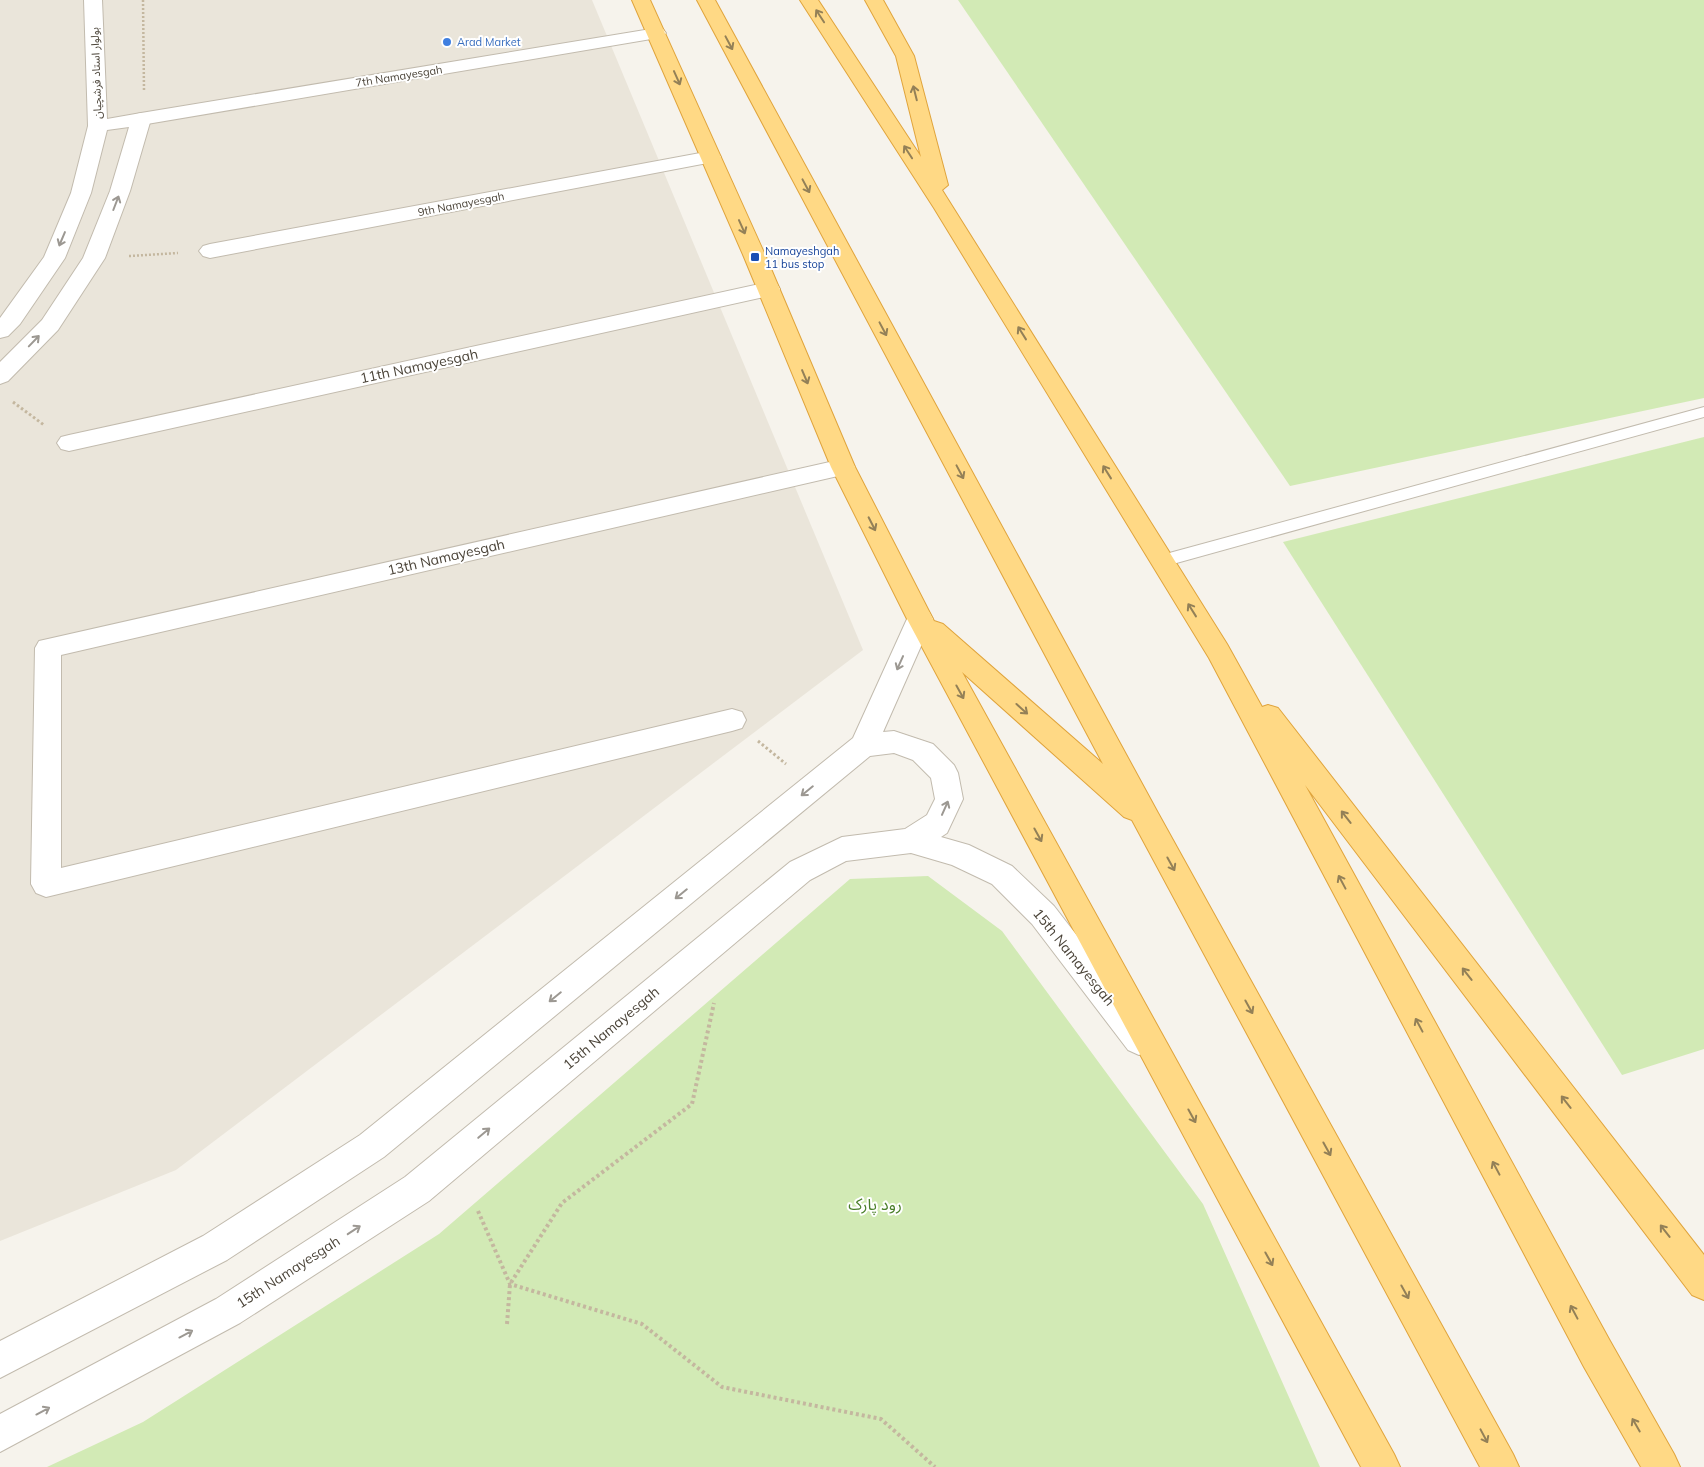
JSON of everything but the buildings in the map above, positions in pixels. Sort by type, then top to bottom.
[{"type":"highway","points":[[641,0],[769,289],[843,467],[920,619],[1375,1454]]},
{"type":"highway","points":[[706,0],[1148,822],[1500,1467]]},
{"type":"highway","points":[[809,0],[944,208],[1218,651],[1597,1354],[1660,1467]]},
{"type":"highway","points":[[874,0],[905,56],[944,208]]},
{"type":"highway","points":[[920,619],[1148,822]]},
{"type":"highway","points":[[1218,651],[1700,1276]]},
{"type":"street","name":"بولوار استاد فرشچیان","points":[[0,331],[12,319],[54,258],[81,193],[98,126],[93,0]]},
{"type":"street","name":"7th Namayesgah","points":[[98,126],[657,33]]},
{"type":"street","points":[[0,376],[50,325],[94,258],[120,191],[141,119]]},
{"type":"street","name":"9th Namayesgah","points":[[210,251],[711,157]]},
{"type":"street","name":"11th Namayesgah","points":[[70,443],[769,289]]},
{"type":"street","name":"13th Namayesgah","points":[[732,720],[46,884],[48,648],[843,467]]},
{"type":"street","points":[[0,1360],[215,1248],[372,1146],[864,745],[920,619]]},
{"type":"street","points":[[864,745],[894,742],[923,752],[944,772],[949,799],[937,824],[911,841]]},
{"type":"street","name":"15th Namayesgah","points":[[0,1434],[228,1311],[417,1189],[800,871],[842,849],[911,841],[959,854],[1002,876],[1043,916],[1176,1087]]},
{"type":"lane","points":[[1162,561],[1704,412]]},
{"type":"path","points":[[141,119],[145,81],[143,0]]},
{"type":"path","points":[[94,258],[210,251]]},
{"type":"path","points":[[8,398],[70,443]]},
{"type":"path","points":[[732,720],[814,786]]},
{"type":"path","points":[[510,1284],[562,1204],[692,1104],[714,1003]]},
{"type":"path","points":[[478,1211],[510,1284],[507,1324]]},
{"type":"path","points":[[510,1284],[642,1324],[722,1387],[881,1419],[936,1467]]},
{"type":"shaded area","points":[[0,0],[592,0],[863,650],[176,1170],[0,1241]]},
{"type":"green space","points":[[958,0],[1704,0],[1704,398],[1290,486]]},
{"type":"green space","points":[[1704,437],[1704,1049],[1622,1075],[1283,542]]},
{"type":"green space","name":"رود پارک","points":[[928,876],[1002,931],[1203,1204],[1320,1467],[47,1467],[143,1422],[439,1234],[850,879]]},
{"type":"place","name":"Arad Market","points":[[447,42]]},
{"type":"place","name":"Namayeshgah 11 bus stop","points":[[755,257]]}]
